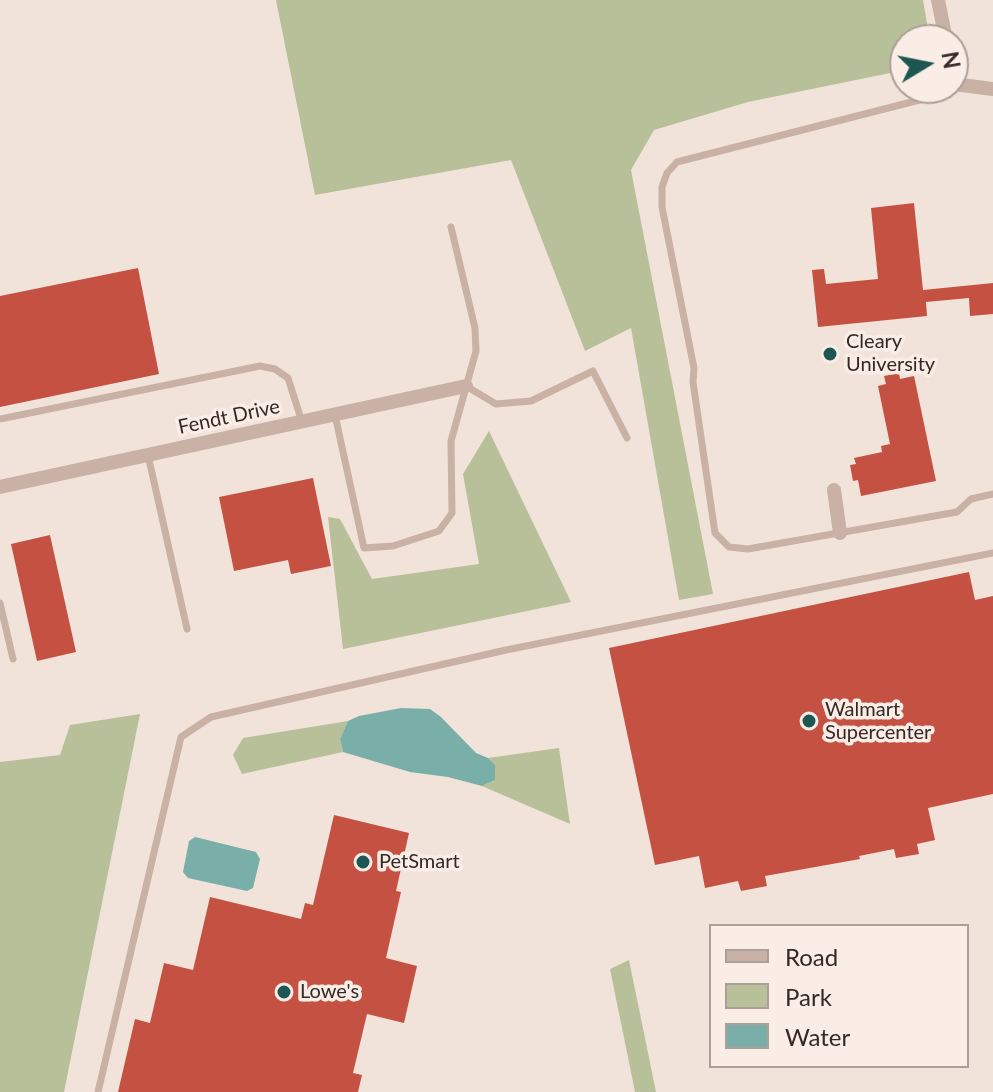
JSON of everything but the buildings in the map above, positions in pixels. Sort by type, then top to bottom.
[{"type":"street","points":[[938,0],[943,24]]},
{"type":"street","points":[[969,86],[993,89]]},
{"type":"street","name":"Fendt Drive","points":[[0,487],[466,386]]},
{"type":"street","points":[[834,490],[840,533]]},
{"type":"lane","points":[[906,104],[677,162],[667,173],[662,187],[662,207],[694,368],[693,382],[715,533],[729,547],[748,549],[957,512],[971,499],[993,494]]},
{"type":"lane","points":[[335,415],[364,548],[393,546],[439,531],[452,513],[451,441],[476,351],[475,328],[451,227]]},
{"type":"lane","points":[[0,419],[260,366],[275,369],[288,378],[302,422]]},
{"type":"lane","points":[[466,386],[496,404],[531,401],[593,371],[627,438]]},
{"type":"lane","points":[[148,455],[187,629]]},
{"type":"lane","points":[[98,1092],[181,737],[211,717],[506,650],[993,553]]},
{"type":"lane","points":[[0,603],[13,659]]},
{"type":"green space","points":[[276,0],[923,0],[927,24],[889,24],[889,73],[748,102],[654,130],[631,170],[713,594],[679,600],[631,328],[585,351],[511,160],[315,195]]},
{"type":"green space","points":[[489,431],[571,602],[343,649],[328,517],[340,519],[372,579],[479,564],[463,474]]},
{"type":"green space","points":[[140,714],[64,1092],[0,1092],[0,762],[60,755],[70,725]]},
{"type":"green space","points":[[348,721],[340,739],[343,752],[242,774],[233,755],[243,738]]},
{"type":"green space","points":[[559,748],[570,824],[482,786],[495,780],[495,766],[488,758]]},
{"type":"green space","points":[[629,960],[656,1092],[635,1092],[610,969]]},
{"type":"water","points":[[401,708],[430,709],[441,717],[476,753],[495,765],[495,780],[482,786],[410,772],[343,752],[340,739],[348,721]]},
{"type":"water","points":[[195,837],[256,852],[260,859],[253,888],[247,891],[188,878],[183,872],[189,841]]},
{"type":"place","name":"Cleary University","points":[[830,354]]},
{"type":"place","name":"Walmart Supercenter","points":[[809,721]]},
{"type":"place","name":"PetSmart","points":[[363,862]]},
{"type":"place","name":"Lowe's","points":[[284,992]]}]
